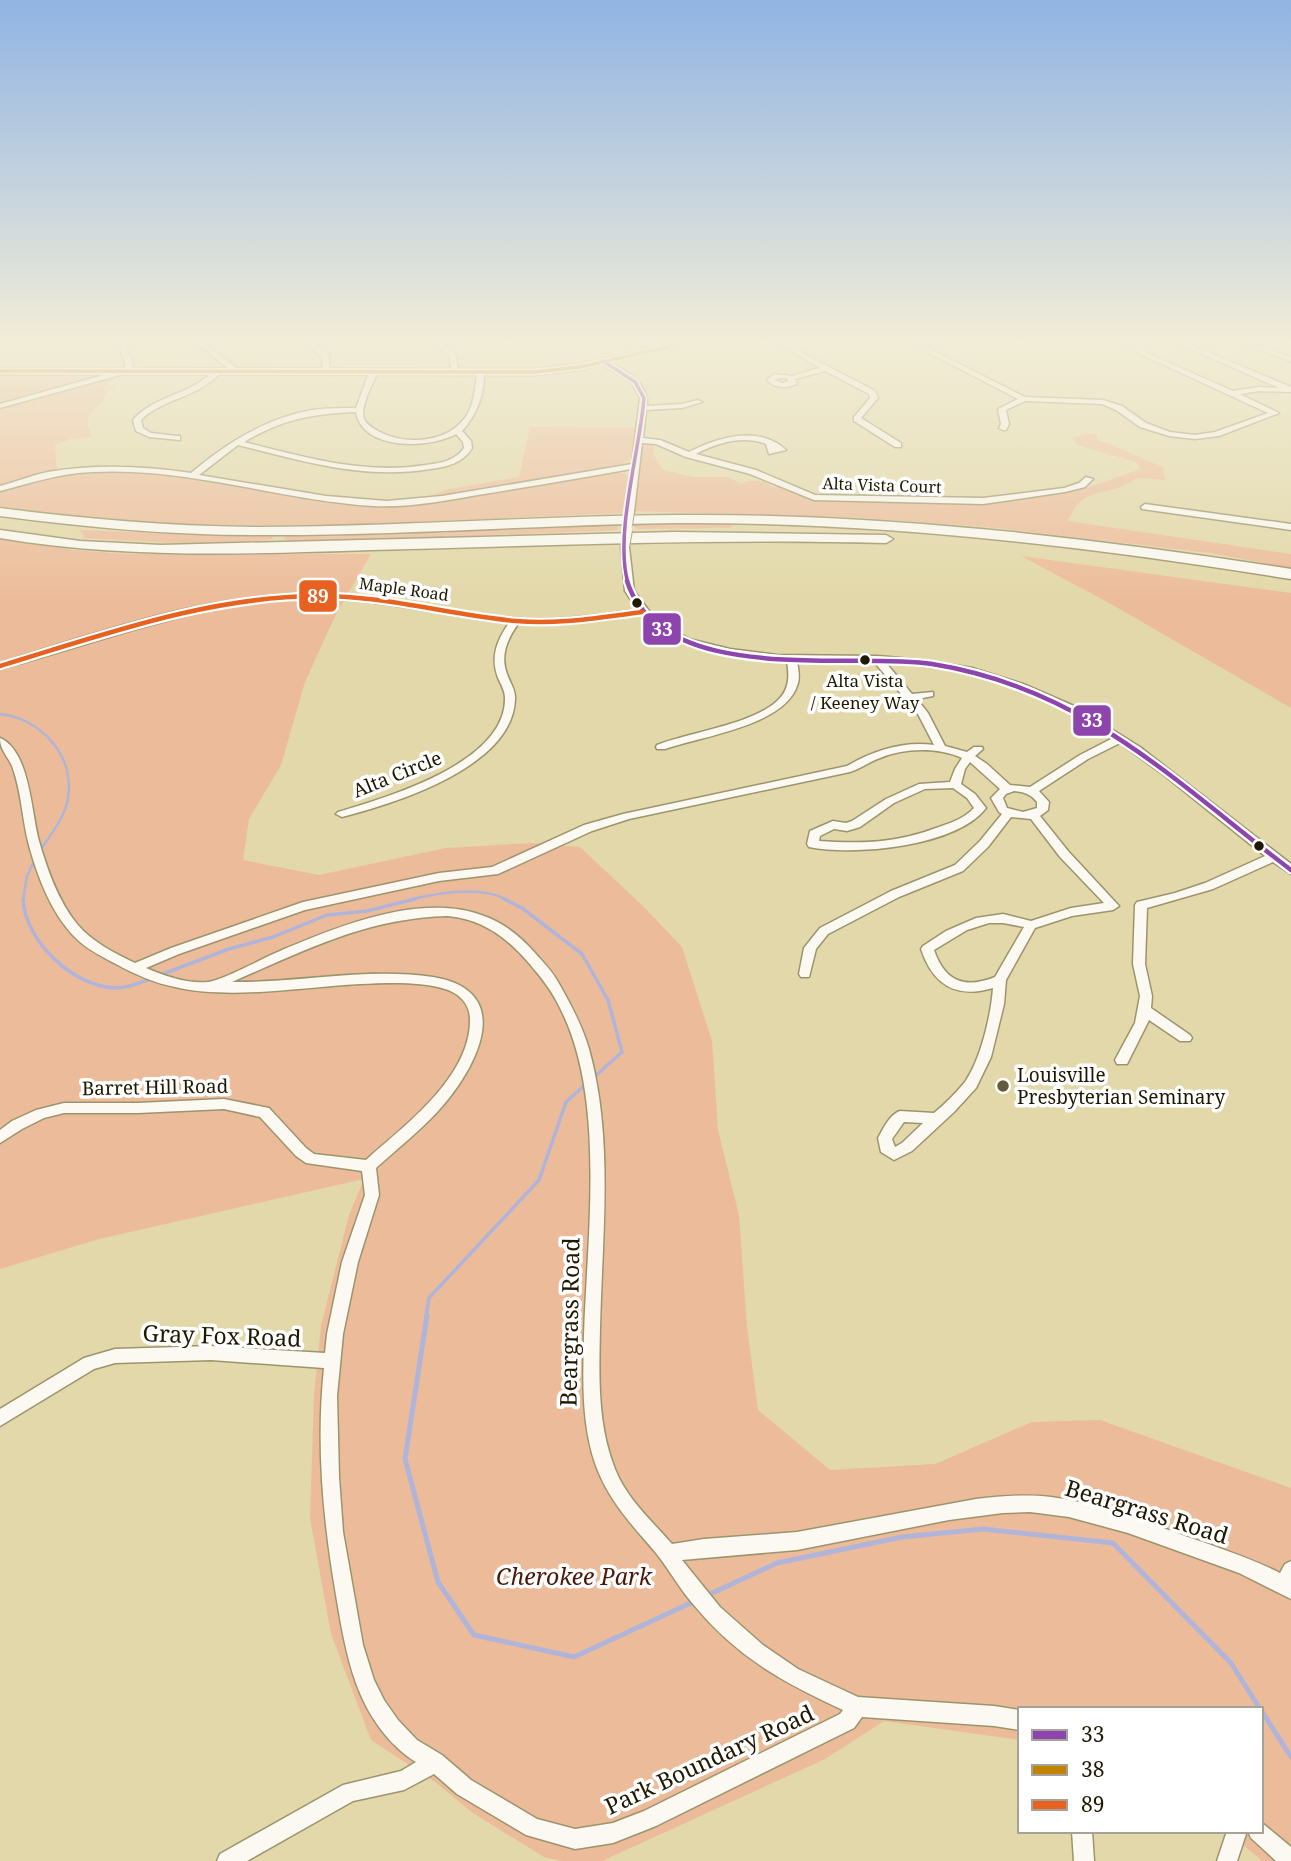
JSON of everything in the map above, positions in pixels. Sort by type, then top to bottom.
[{"type":"highway","points":[[0,512],[94,524],[188,528],[389,527],[677,519],[809,520],[972,530],[1138,550],[1291,574]]},
{"type":"highway","points":[[0,534],[104,546],[197,548],[384,546],[695,535],[824,537],[1012,548],[1195,571],[1291,587]]},
{"type":"street","points":[[139,428],[145,433],[177,438]]},
{"type":"street","points":[[194,475],[238,443],[274,428]]},
{"type":"street","points":[[365,428],[394,440],[422,441],[458,432],[462,428]]},
{"type":"street","points":[[641,428],[624,561],[627,582],[643,612],[667,632],[695,644],[740,655],[877,659],[960,669],[1012,683],[1058,702],[1120,739],[1291,870]]},
{"type":"street","points":[[871,428],[898,445]]},
{"type":"street","points":[[1150,428],[1188,436],[1216,434],[1233,428]]},
{"type":"street","points":[[238,443],[330,465],[397,471],[438,466],[459,458],[468,448],[467,441],[458,432]]},
{"type":"street","points":[[689,456],[736,438],[755,438],[770,444]]},
{"type":"street","name":"Alta Vista Court","points":[[639,440],[664,444],[689,456],[764,476],[807,496],[825,498],[983,501],[1065,490],[1082,485],[1089,479]]},
{"type":"street","points":[[0,489],[44,474],[84,469],[194,475],[339,500],[392,503],[444,499],[636,466]]},
{"type":"street","points":[[1145,508],[1291,527]]},
{"type":"street","name":"Maple Road","points":[[0,666],[160,619],[227,605],[288,597],[355,598],[515,621],[561,620],[643,612]]},
{"type":"street","name":"Alta Circle","points":[[342,814],[430,782],[476,755],[492,741],[504,724],[509,708],[509,692],[500,670],[498,654],[505,635],[515,621]]},
{"type":"street","points":[[661,747],[683,737],[754,718],[775,708],[785,699],[792,685],[791,658]]},
{"type":"street","points":[[877,659],[923,713],[941,750]]},
{"type":"street","points":[[910,697],[929,694]]},
{"type":"street","points":[[1032,791],[1084,757],[1120,739]]},
{"type":"street","points":[[0,741],[14,758],[23,777],[32,839],[61,909],[83,938],[137,969],[171,982],[212,986],[404,980],[449,985],[463,991],[471,999],[477,1016],[476,1032],[465,1063],[435,1105],[369,1166]]},
{"type":"street","points":[[955,785],[958,770],[967,757],[978,749]]},
{"type":"street","points":[[137,969],[175,951],[303,906],[439,877],[494,871],[588,828],[627,816],[850,769],[866,757],[890,750],[941,750],[967,757],[976,760],[1007,789]]},
{"type":"street","points":[[955,785],[971,796],[980,808],[971,819],[902,845],[863,848],[813,844],[814,834],[822,828],[856,824],[890,801],[923,786],[955,785]]},
{"type":"street","points":[[1007,789],[1032,791],[1041,798],[1044,806],[1034,815],[1009,813],[997,802],[999,795],[1007,789]]},
{"type":"street","points":[[805,974],[810,948],[824,931],[895,894],[959,867],[986,842],[1009,813]]},
{"type":"street","points":[[937,1119],[971,1083],[984,1058],[998,1003],[1000,980],[1031,925],[1072,912],[1113,906],[1064,853],[1034,815]]},
{"type":"street","points":[[847,827],[862,839],[863,848]]},
{"type":"street","points":[[1122,1060],[1142,1023],[1146,996],[1139,964],[1141,905],[1184,897],[1273,858]]},
{"type":"street","name":"Beargrass Road","points":[[212,986],[305,943],[369,923],[416,913],[466,914],[499,927],[528,952],[555,984],[579,1036],[592,1098],[596,1147],[592,1418],[609,1477],[630,1510],[668,1555],[692,1548],[772,1545],[930,1515],[989,1506],[1031,1504],[1087,1514],[1159,1536],[1289,1582]]},
{"type":"street","points":[[1000,980],[984,988],[947,984],[931,967],[927,949],[957,927],[1019,919],[1031,925]]},
{"type":"street","points":[[1144,1010],[1185,1038]]},
{"type":"street","name":"Barret Hill Road","points":[[0,1137],[41,1114],[64,1108],[224,1104],[264,1112],[300,1152],[311,1158],[369,1166]]},
{"type":"street","name":"Park Boundary Road","points":[[369,1166],[372,1195],[348,1272],[329,1396],[334,1532],[354,1645],[365,1682],[377,1707],[410,1747],[435,1762],[464,1787],[533,1828],[560,1837],[585,1838],[613,1833],[649,1819],[847,1721],[857,1707]]},
{"type":"street","name":"Gray Fox Road","points":[[0,1418],[90,1363],[115,1356],[211,1353],[333,1361]]},
{"type":"street","points":[[668,1555],[680,1574],[741,1640],[773,1664],[857,1707],[1018,1720]]},
{"type":"street","points":[[227,1861],[351,1792],[404,1780],[435,1762]]},
{"type":"street","points":[[1083,1833],[1083,1861]]},
{"type":"street","points":[[1227,1861],[1236,1833]]},
{"type":"street","points":[[1260,1833],[1290,1861]]},
{"type":"green space","points":[[0,428],[88,428],[92,437],[71,439],[55,445],[57,472],[125,471],[188,476],[351,503],[431,502],[614,472],[626,474],[630,478],[622,513],[388,523],[232,525],[77,517],[0,507]]},
{"type":"green space","points":[[530,428],[636,428],[632,456],[617,466],[419,500],[449,489],[519,477]]},
{"type":"green space","points":[[1097,434],[1097,440],[1163,466],[1165,480],[1137,478],[1117,488],[1089,496],[1074,509],[1068,521],[1291,554],[1291,568],[1210,553],[988,527],[863,518],[635,511],[642,443],[654,443],[653,454],[663,470],[693,477],[728,477],[741,484],[753,480],[761,481],[808,498],[979,504],[1084,489],[1141,469],[1136,462],[1077,445],[1072,438]]},
{"type":"green space","points":[[617,522],[618,530],[293,543],[283,538],[288,535],[401,531],[446,533],[472,528]]},
{"type":"green space","points":[[635,522],[733,522],[731,528],[638,529],[635,528]]},
{"type":"green space","points":[[79,530],[203,535],[266,533],[272,535],[273,539],[178,543],[83,538],[84,535]]},
{"type":"green space","name":"Cherokee Park","points":[[0,538],[73,550],[124,554],[371,554],[336,614],[305,682],[281,765],[249,819],[243,860],[319,875],[446,848],[531,843],[580,847],[644,907],[682,947],[712,1041],[718,1130],[739,1215],[747,1327],[758,1410],[830,1470],[935,1464],[1032,1422],[1100,1420],[1291,1488],[1291,1861],[1262,1861],[1229,1833],[1263,1833],[1263,1707],[1018,1707],[1018,1740],[884,1721],[825,1759],[602,1861],[562,1861],[544,1857],[473,1813],[435,1782],[371,1740],[331,1634],[310,1518],[314,1396],[321,1326],[349,1215],[364,1179],[99,1239],[0,1269]]},
{"type":"green space","points":[[1021,556],[1291,593],[1291,708],[1111,604]]},
{"type":"waterway","points":[[0,714],[15,717],[41,731],[52,741],[66,767],[69,782],[64,812],[40,851]]},
{"type":"waterway","points":[[23,899],[27,876],[36,857]]},
{"type":"waterway","points":[[408,900],[445,893],[472,892],[497,895],[508,900]]},
{"type":"waterway","points":[[23,899],[32,930],[42,945],[54,959],[84,980],[116,988],[153,978]]},
{"type":"waterway","points":[[160,975],[229,949],[273,937],[327,915],[367,911],[415,899]]},
{"type":"waterway","points":[[504,899],[522,908],[582,954],[608,1000],[622,1052],[592,1079]]},
{"type":"waterway","points":[[426,1316],[429,1298],[539,1180],[566,1102],[586,1084]]},
{"type":"waterway","points":[[427,1315],[405,1459],[438,1582],[474,1635],[574,1657],[695,1601]]},
{"type":"waterway","points":[[708,1595],[777,1563],[902,1537],[983,1529],[1113,1543],[1231,1663],[1259,1707]]},
{"type":"waterway","points":[[1263,1713],[1291,1757]]},
{"type":"transit line","name":"33","points":[[641,428],[627,520],[624,567],[632,596],[638,606],[662,629],[693,644],[731,653],[773,658],[929,664],[978,674],[1025,688],[1087,717],[1117,736],[1291,870]]},
{"type":"transit line","name":"89","points":[[0,666],[117,630],[195,610],[275,598],[316,596],[366,599],[532,622],[643,612]]},
{"type":"place","name":"Alta Vista / Keeney Way","points":[[865,660]]},
{"type":"place","name":"Louisville Presbyterian Seminary","points":[[1003,1086]]}]
